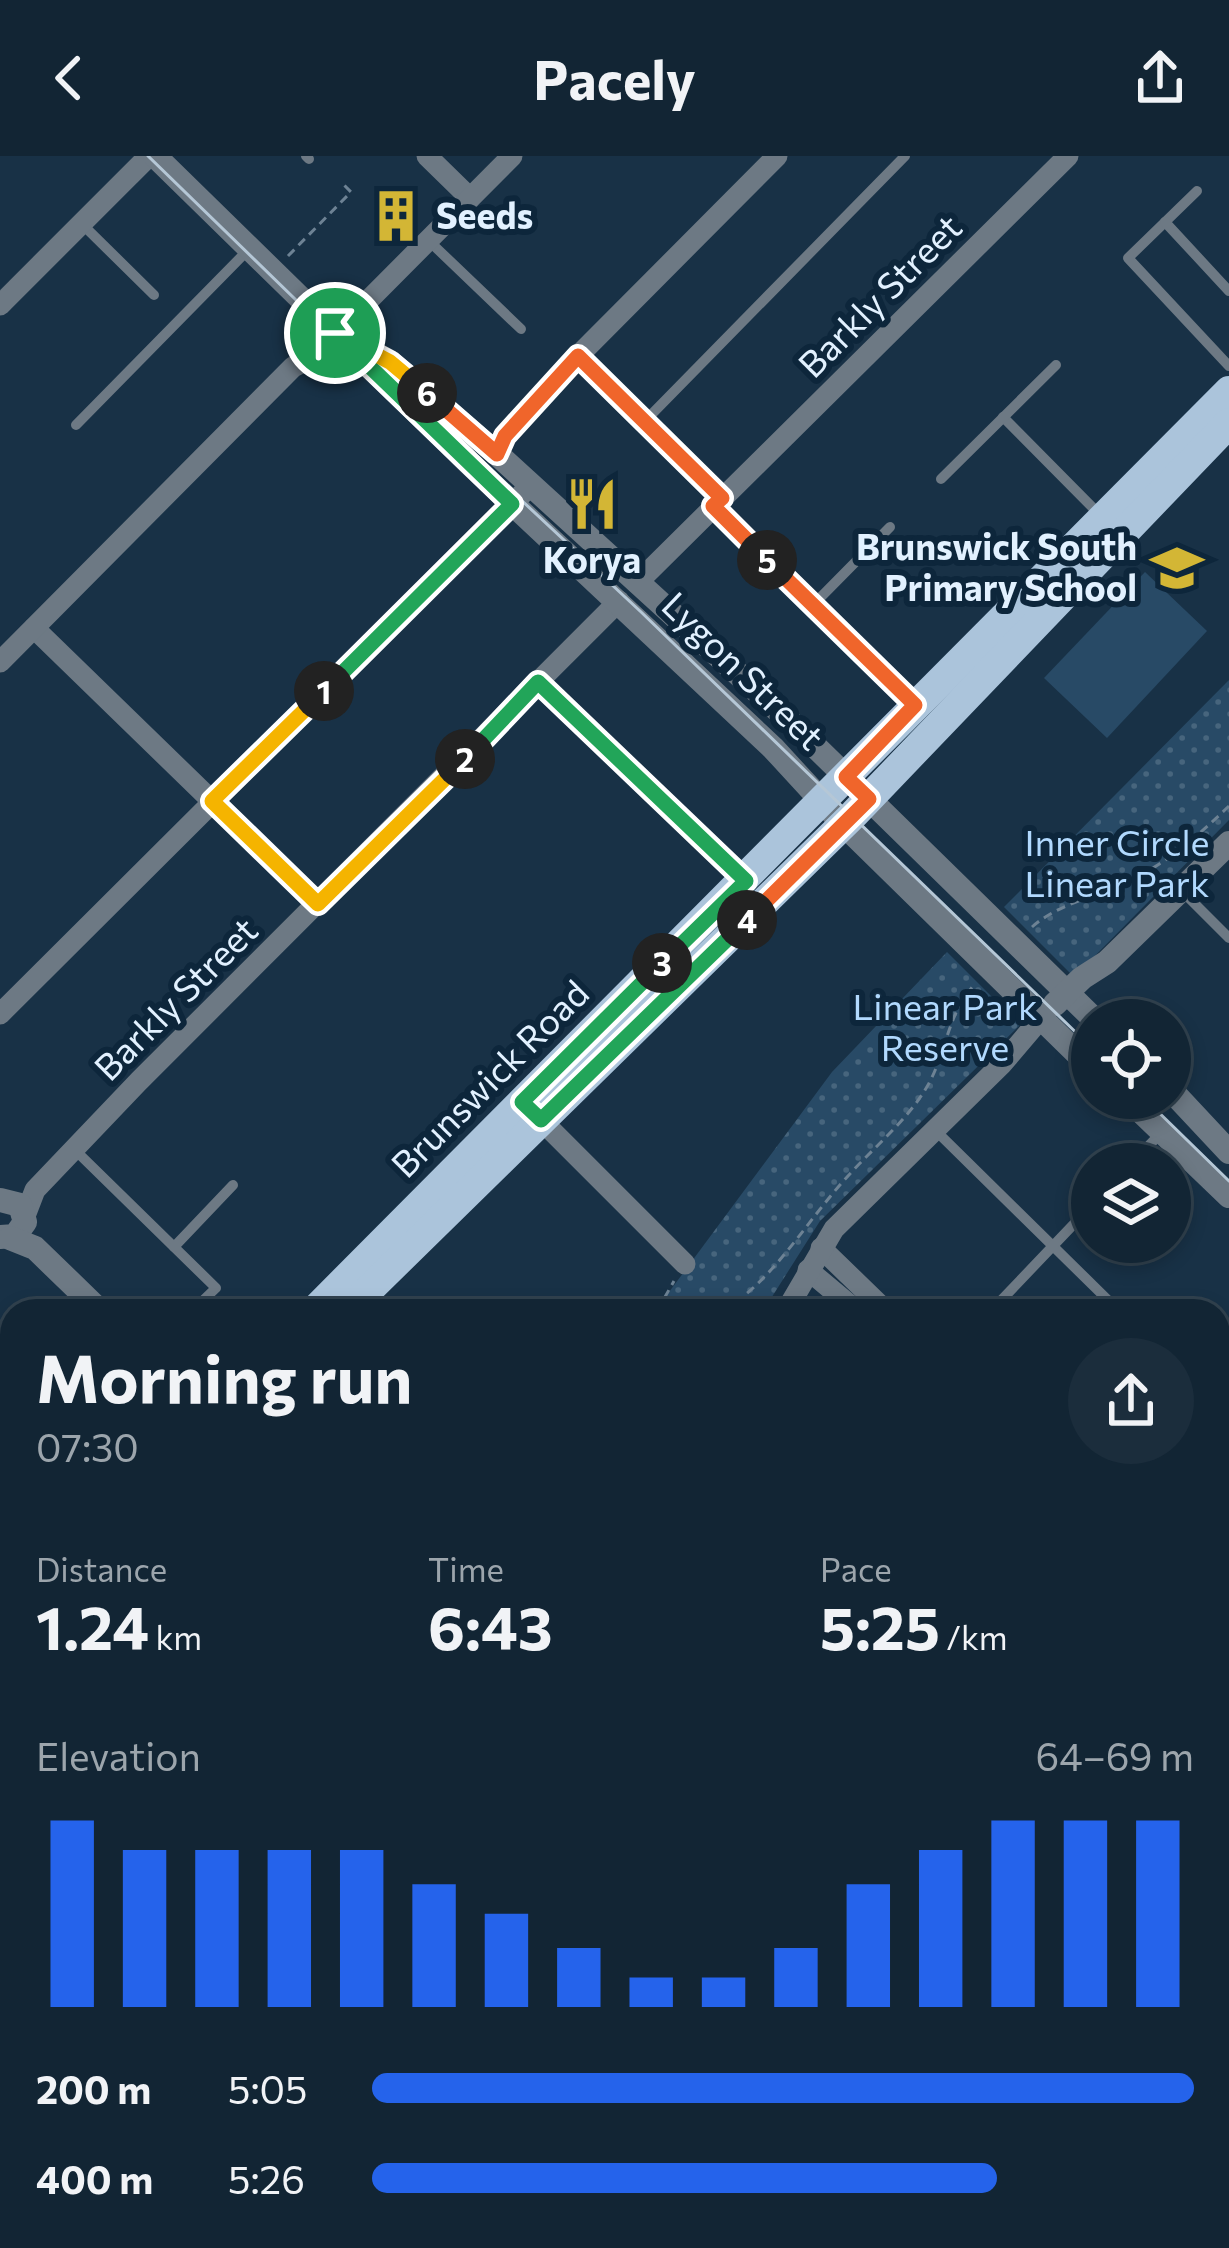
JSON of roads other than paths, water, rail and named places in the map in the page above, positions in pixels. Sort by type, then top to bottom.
[{"type":"main road","name":"Brunswick Road","points":[[327,1299],[532,1111],[833,813],[846,777],[1229,392]]},
{"type":"main road","name":"Brunswick Road","points":[[723,923],[746,881],[833,813],[869,799],[1229,423]]},
{"type":"main road","name":"Brunswick Road","points":[[358,1299],[532,1111]]},
{"type":"street","points":[[0,305],[152,156]]},
{"type":"street","name":"Lygon Street","points":[[152,156],[512,504],[628,592],[846,777],[1073,999]]},
{"type":"street","points":[[427,156],[470,198]]},
{"type":"street","points":[[0,681],[39,633],[174,497],[293,367],[311,358],[512,156]]},
{"type":"street","points":[[497,454],[505,436],[578,356],[777,156]]},
{"type":"street","name":"Barkly Street","points":[[7,1219],[139,1081],[1068,156]]},
{"type":"street","name":"Lygon Street","points":[[335,333],[390,362],[531,485],[833,813],[1071,1047]]},
{"type":"street","points":[[0,1014],[531,485]]},
{"type":"street","points":[[3,653],[39,633]]},
{"type":"street","points":[[39,633],[318,904]]},
{"type":"street","points":[[1083,999],[1107,962],[1229,843]]},
{"type":"street","points":[[793,1299],[820,1248],[845,1216],[1046,1022],[1071,1009]]},
{"type":"street","points":[[532,1111],[685,1264]]},
{"type":"street","points":[[1191,1111],[1229,1152]]},
{"type":"street","points":[[1150,1119],[1229,1196]]},
{"type":"street","points":[[7,1219],[88,1299]]},
{"type":"street","points":[[820,1248],[873,1299]]},
{"type":"street","points":[[808,1270],[844,1299]]},
{"type":"lane","points":[[646,420],[905,156]]},
{"type":"lane","points":[[1196,191],[1128,258],[1229,366]]},
{"type":"lane","points":[[1166,222],[1229,291]]},
{"type":"lane","points":[[82,224],[154,295]]},
{"type":"lane","points":[[428,240],[521,329]]},
{"type":"lane","points":[[76,425],[249,249]]},
{"type":"lane","points":[[578,356],[646,420],[813,604],[915,705]]},
{"type":"lane","points":[[941,479],[1056,365]]},
{"type":"lane","points":[[1003,417],[1103,518]]},
{"type":"lane","points":[[813,604],[890,527]]},
{"type":"lane","points":[[538,682],[746,881]]},
{"type":"lane","points":[[1181,890],[1229,938]]},
{"type":"lane","points":[[935,1130],[1107,1299]]},
{"type":"lane","points":[[1151,1143],[1163,1131]]},
{"type":"lane","points":[[75,1149],[216,1288],[205,1299]]},
{"type":"lane","points":[[174,1247],[232,1185]]},
{"type":"lane","points":[[1002,1299],[1071,1227]]},
{"type":"tram line","points":[[148,156],[333,336],[444,428],[640,611],[1071,1028]]},
{"type":"tram line","points":[[1166,1119],[1229,1181]]},
{"type":"place","name":"Seeds","points":[[396,216]]},
{"type":"place","name":"Korya","points":[[592,504]]},
{"type":"place","name":"Brunswick South Primary School","points":[[1177,568]]},
{"type":"park label","name":"Inner Circle Linear Park","points":[[1117,864]]},
{"type":"park label","name":"Linear Park Reserve","points":[[945,1028]]}]
